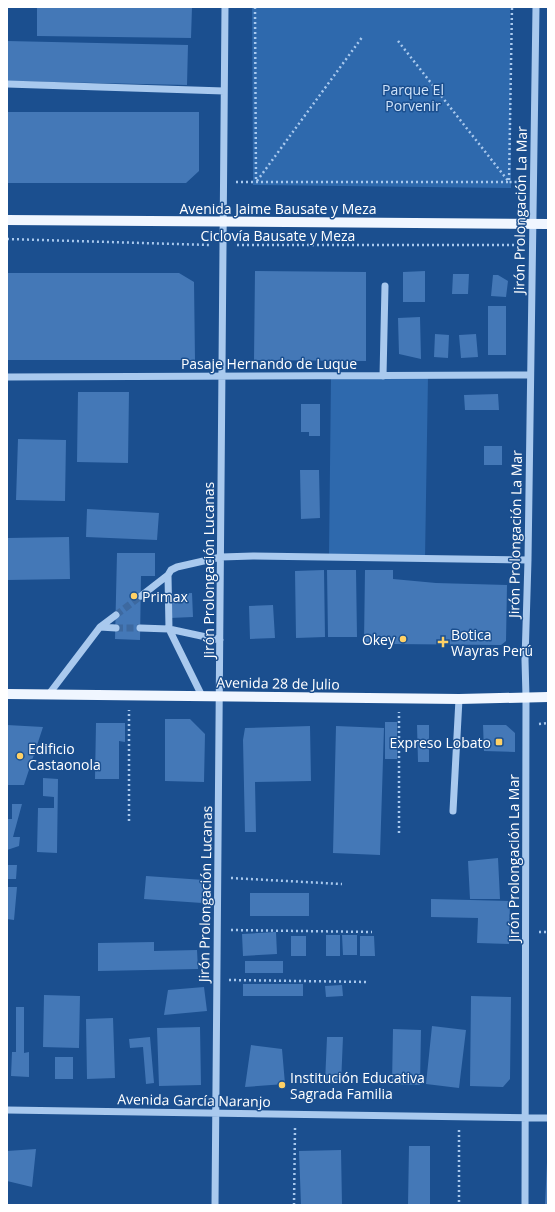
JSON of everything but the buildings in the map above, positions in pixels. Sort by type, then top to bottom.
[{"type":"main road","name":"Avenida Jaime Bausate y Meza","points":[[7,220],[548,224]]},
{"type":"main road","name":"Avenida 28 de Julio","points":[[7,694],[459,699],[548,697]]},
{"type":"street","name":"Jirón Prolongación Lucanas","points":[[215,1205],[225,7]]},
{"type":"street","name":"Jirón Prolongación La Mar","points":[[525,1205],[526,697],[524,660],[528,560],[536,7]]},
{"type":"street","points":[[7,84],[224,90]]},
{"type":"street","points":[[383,376],[385,286]]},
{"type":"street","name":"Pasaje Hernando de Luque","points":[[7,377],[530,375]]},
{"type":"street","points":[[141,596],[168,575],[171,570],[177,567],[221,556],[528,560]]},
{"type":"street","points":[[168,575],[168,630],[202,696]]},
{"type":"street","points":[[50,694],[100,627],[116,615]]},
{"type":"street","points":[[100,627],[116,628]]},
{"type":"street","points":[[140,628],[168,630],[220,640]]},
{"type":"street","points":[[453,811],[459,699]]},
{"type":"street","name":"Avenida García Naranjo","points":[[7,1110],[548,1118]]},
{"type":"path","points":[[255,7],[256,182]]},
{"type":"path","points":[[509,182],[512,7]]},
{"type":"path","points":[[256,182],[363,36]]},
{"type":"path","points":[[398,41],[509,182]]},
{"type":"path","points":[[224,182],[533,182]]},
{"type":"path","name":"Ciclovía Bausate y Meza","points":[[7,239],[223,245],[532,246]]},
{"type":"path","points":[[129,695],[129,821]]},
{"type":"path","points":[[399,833],[400,698]]},
{"type":"path","points":[[218,877],[342,884]]},
{"type":"path","points":[[217,930],[372,932]]},
{"type":"path","points":[[217,980],[369,982]]},
{"type":"path","points":[[294,1205],[296,1114]]},
{"type":"path","points":[[459,1116],[460,1205]]},
{"type":"green space","name":"Parque El Porvenir","points":[[252,7],[510,7],[511,188],[253,185]]},
{"type":"green space","points":[[331,376],[428,376],[425,559],[329,557]]},
{"type":"tunnel","points":[[116,615],[141,596]]},
{"type":"tunnel","points":[[116,628],[140,628]]},
{"type":"place","name":"Primax","points":[[134,596]]},
{"type":"place","name":"Okey","points":[[403,639]]},
{"type":"place","name":"Botica Wayras Perú","points":[[443,642]]},
{"type":"place","name":"Expreso Lobato","points":[[499,742]]},
{"type":"place","name":"Edificio Castaonola","points":[[20,756]]},
{"type":"place","name":"Institución Educativa Sagrada Familia","points":[[282,1085]]}]
